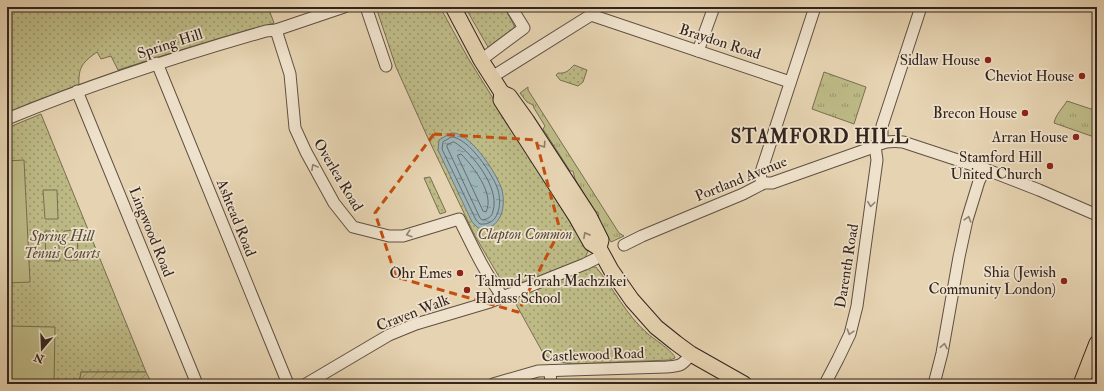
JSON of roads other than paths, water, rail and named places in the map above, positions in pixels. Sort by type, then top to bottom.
[{"type":"highway","points":[[453,7],[481,60],[502,93],[501,100],[577,218],[591,243],[601,252],[620,283],[644,314],[666,336],[691,354],[744,384]]},
{"type":"highway","points":[[1086,383],[1097,343]]},
{"type":"street","name":"Spring Hill","points":[[7,119],[77,91],[157,63],[266,31],[276,30],[344,7]]},
{"type":"street","points":[[366,7],[386,66]]},
{"type":"street","points":[[481,60],[524,28],[511,7]]},
{"type":"street","points":[[698,51],[714,7]]},
{"type":"street","points":[[764,183],[760,176],[815,7]]},
{"type":"street","name":"Darenth Road","points":[[825,384],[850,334],[857,306],[878,144],[882,126],[921,7]]},
{"type":"street","name":"Braydon Road","points":[[492,77],[591,16],[790,82]]},
{"type":"street","name":"Overlea Road","points":[[276,30],[290,74],[295,128],[334,204],[353,227],[389,236],[403,236],[459,219],[503,297]]},
{"type":"street","name":"Ashtead Road","points":[[157,63],[288,384]]},
{"type":"street","name":"Lingwood Road","points":[[77,91],[197,384]]},
{"type":"street","name":"Portland Avenue","points":[[624,245],[743,194],[764,183],[772,183],[891,140],[903,142],[985,169],[1097,215]]},
{"type":"street","points":[[934,384],[942,353],[967,220],[979,181],[985,169]]},
{"type":"street","name":"Craven Walk","points":[[306,384],[389,335],[416,324],[503,297],[585,264],[601,252]]},
{"type":"street","name":"Castlewood Road","points":[[493,384],[538,371],[680,366],[685,363],[691,354]]},
{"type":"street","points":[[550,370],[551,384]]},
{"type":"water","points":[[451,133],[458,134],[466,138],[473,145],[487,162],[498,180],[503,194],[503,208],[501,215],[493,226],[478,228],[472,222],[438,150],[439,140]]},
{"type":"place","name":"Sidlaw House","points":[[988,60]]},
{"type":"place","name":"Cheviot House","points":[[1082,76]]},
{"type":"place","name":"Brecon House","points":[[1025,113]]},
{"type":"place","name":"Arran House","points":[[1076,137]]},
{"type":"place","name":"Stamford Hill United Church","points":[[1050,166]]},
{"type":"place","name":"Ohr Emes","points":[[460,273]]},
{"type":"place","name":"Shia (Jewish Community London)","points":[[1064,281]]},
{"type":"place","name":"Talmud Torah Machzikei Hadass School","points":[[467,290]]},
{"type":"district","name":"STAMFORD HILL","points":[[820,137]]},
{"type":"park label","name":"Clapton Common","points":[[525,234]]},
{"type":"park label","name":"Spring Hill Tennis Courts","points":[[62,244]]}]
